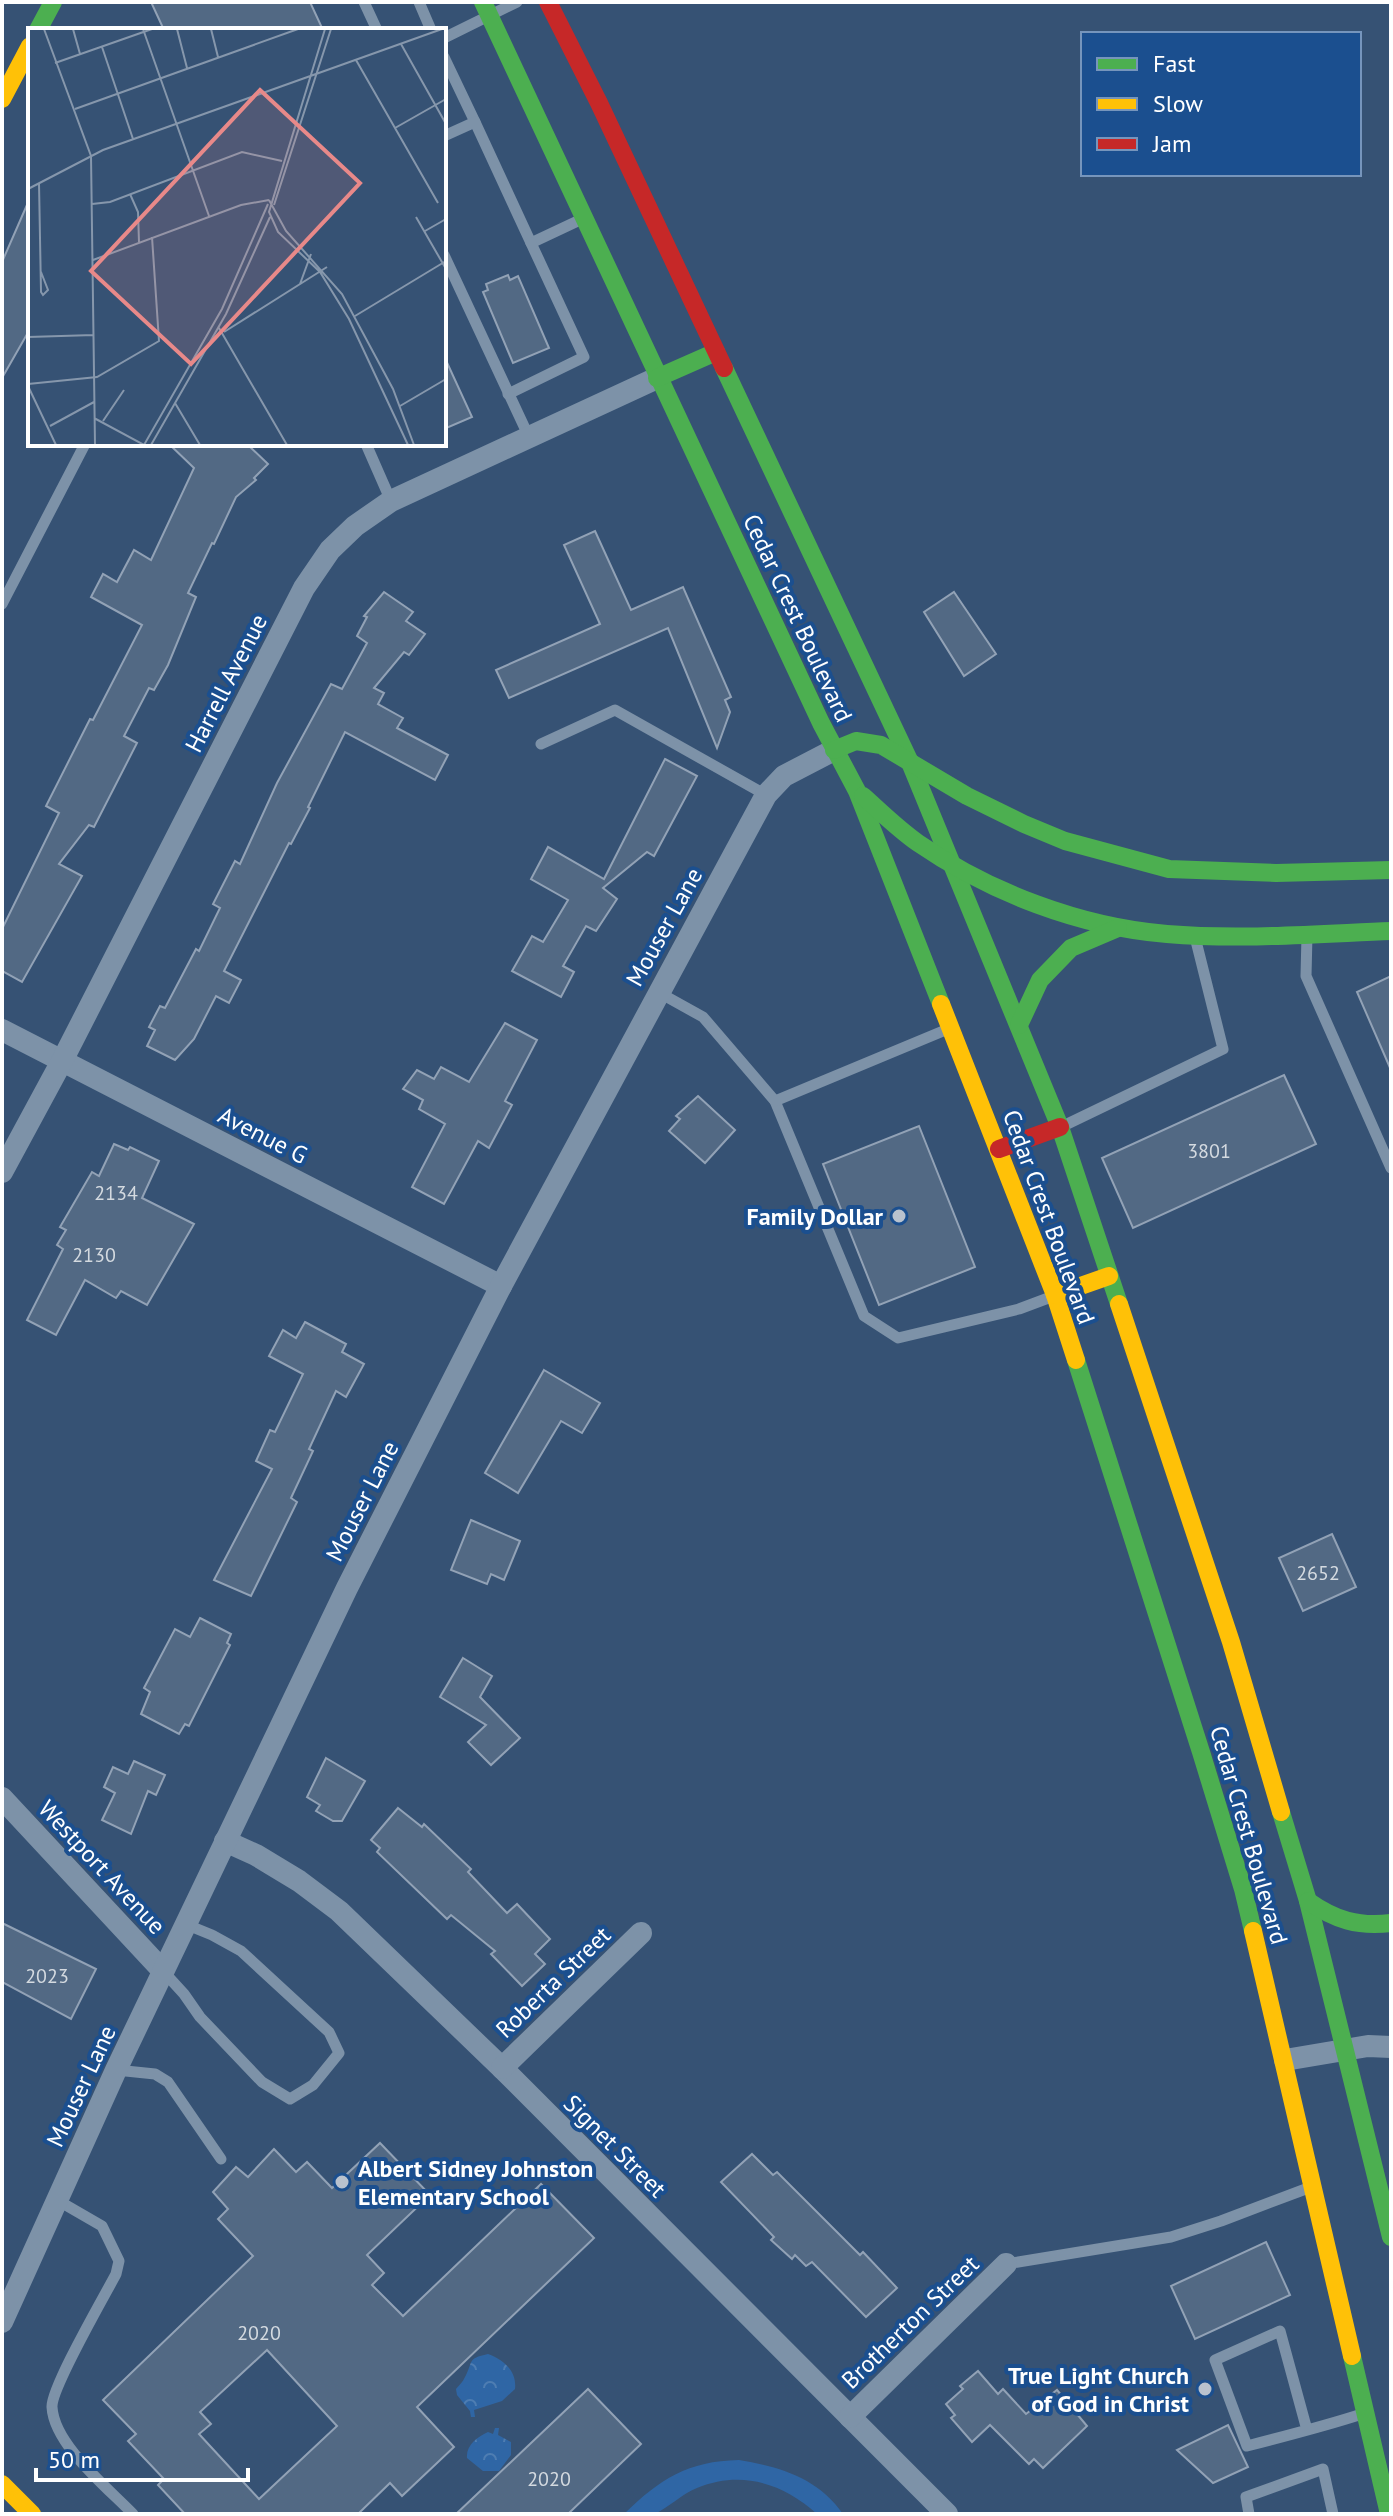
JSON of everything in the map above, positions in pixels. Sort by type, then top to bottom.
[{"type":"street","points":[[39,28],[53,2]]},
{"type":"street","name":"Cedar Crest Boulevard","points":[[548,2],[909,760],[1060,1127],[1231,1642],[1308,1901],[1391,2237]]},
{"type":"street","name":"Cedar Crest Boulevard","points":[[486,9],[657,378],[834,750],[857,791],[1055,1295],[1243,1889],[1389,2514]]},
{"type":"street","points":[[2,99],[28,50]]},
{"type":"street","points":[[657,378],[716,352]]},
{"type":"street","name":"Harrell Avenue","points":[[2,1172],[304,588],[330,550],[355,526],[391,501],[657,378]]},
{"type":"street","points":[[834,750],[856,741],[881,745],[967,796],[1024,824],[1078,845],[1169,869],[1276,873],[1391,870]]},
{"type":"street","name":"Mouser Lane","points":[[2,2322],[185,1924],[347,1588],[501,1286],[766,795],[784,776],[834,750]]},
{"type":"street","points":[[857,791],[918,843],[989,883],[1048,907],[1118,928],[1194,936],[1391,931]]},
{"type":"street","points":[[1019,1025],[1040,980],[1071,948],[1118,928]]},
{"type":"street","name":"Avenue G","points":[[2,1030],[501,1286]]},
{"type":"street","points":[[999,1149],[1060,1127]]},
{"type":"street","points":[[1055,1295],[1109,1276]]},
{"type":"street","name":"Westport Avenue","points":[[2,1798],[163,1971]]},
{"type":"street","name":"Signet Street","points":[[225,1841],[267,1861],[339,1911],[502,2068],[947,2514]]},
{"type":"street","points":[[1308,1901],[1341,1923],[1367,1927],[1391,1923]]},
{"type":"street","name":"Roberta Street","points":[[502,2068],[641,1933]]},
{"type":"street","points":[[1285,2060],[1368,2046],[1391,2047]]},
{"type":"street","name":"Brotherton Street","points":[[850,2417],[1006,2264]]},
{"type":"street","points":[[2,2484],[32,2514]]},
{"type":"lane","points":[[364,2],[376,28]]},
{"type":"lane","points":[[419,2],[430,28]]},
{"type":"lane","points":[[446,37],[486,9],[517,2]]},
{"type":"lane","points":[[446,61],[584,357],[508,394]]},
{"type":"lane","points":[[446,135],[475,122]]},
{"type":"lane","points":[[531,243],[583,219]]},
{"type":"lane","points":[[446,259],[529,437]]},
{"type":"lane","points":[[2,604],[84,446]]},
{"type":"lane","points":[[367,446],[391,501]]},
{"type":"lane","points":[[541,744],[615,710],[766,795]]},
{"type":"lane","points":[[1307,933],[1306,976],[1391,1168]]},
{"type":"lane","points":[[1060,1127],[1223,1049],[1194,936]]},
{"type":"lane","points":[[658,992],[703,1017],[775,1101],[864,1316],[898,1338],[1019,1309],[1055,1295]]},
{"type":"lane","points":[[775,1101],[952,1027]]},
{"type":"lane","points":[[163,1971],[200,2017],[262,2082],[290,2099],[313,2085],[339,2053],[329,2032],[241,1951],[185,1924]]},
{"type":"lane","points":[[116,2070],[155,2074],[168,2082],[221,2159]]},
{"type":"lane","points":[[1006,2264],[1171,2237],[1314,2186]]},
{"type":"lane","points":[[57,2200],[102,2226],[119,2261],[116,2274],[61,2378],[51,2404],[54,2417],[62,2437],[77,2456],[133,2514]]},
{"type":"lane","points":[[1307,2430],[1280,2331],[1215,2360],[1247,2446],[1307,2430],[1367,2412]]},
{"type":"lane","points":[[1249,2514],[1246,2497],[1323,2469],[1333,2514]]},
{"type":"green space","points":[[488,2354],[508,2367],[514,2377],[515,2389],[502,2401],[474,2410],[475,2417],[471,2417],[456,2389],[473,2359]]},
{"type":"green space","points":[[495,2428],[499,2428],[498,2435],[511,2442],[511,2455],[499,2471],[483,2471],[467,2458],[468,2449],[480,2436],[488,2432],[493,2434]]},
{"type":"green space","points":[[739,2460],[797,2476],[822,2491],[843,2514],[817,2514],[776,2487],[730,2480],[697,2488],[655,2514],[624,2514],[676,2474],[705,2464]]},
{"type":"building","points":[[151,2],[310,2],[322,28],[163,28]]},
{"type":"building","points":[[28,203],[28,332],[2,378],[2,262]]},
{"type":"building","points":[[508,275],[510,280],[518,276],[549,348],[513,363],[483,292],[488,290],[486,284]]},
{"type":"building","points":[[446,360],[472,417],[446,428]]},
{"type":"building","points":[[171,446],[249,446],[268,464],[254,478],[256,480],[236,497],[188,593],[196,597],[168,665],[154,690],[149,688],[124,736],[137,743],[94,827],[89,825],[59,864],[82,876],[22,982],[2,971],[2,929],[59,813],[46,806],[142,625],[91,597],[103,574],[117,582],[134,550],[151,560],[194,468]]},
{"type":"building","points":[[595,531],[631,610],[683,587],[731,697],[725,700],[730,712],[717,748],[668,628],[509,698],[496,670],[600,624],[564,545]]},
{"type":"building","points":[[384,592],[413,612],[406,621],[425,634],[409,655],[404,652],[374,688],[384,693],[378,704],[403,718],[397,728],[448,755],[435,780],[345,732],[310,808],[224,971],[241,980],[229,1003],[216,996],[194,1039],[175,1060],[147,1046],[155,1030],[149,1027],[160,1006],[165,1008],[196,949],[199,951],[220,908],[213,904],[235,861],[240,864],[277,783],[331,684],[342,689],[367,643],[357,636],[367,617],[364,616]]},
{"type":"building","points":[[954,592],[996,654],[964,676],[924,612]]},
{"type":"building","points":[[665,759],[697,776],[654,856],[647,852],[603,888],[617,899],[596,931],[586,926],[563,966],[574,972],[561,997],[512,971],[532,936],[543,942],[568,900],[531,879],[548,847],[604,879]]},
{"type":"building","points":[[1391,976],[1391,1070],[1357,992]]},
{"type":"building","points":[[505,1023],[537,1040],[505,1101],[512,1105],[489,1148],[478,1141],[444,1204],[412,1187],[445,1124],[419,1109],[423,1100],[403,1089],[417,1070],[434,1079],[441,1067],[469,1082]]},
{"type":"building","points":[[1284,1075],[1316,1144],[1133,1228],[1102,1158]]},
{"type":"building","points":[[698,1096],[735,1130],[705,1163],[669,1131],[680,1119],[676,1116]]},
{"type":"building","name":"Family Dollar","points":[[919,1126],[975,1267],[879,1305],[823,1164]]},
{"type":"building","points":[[114,1144],[128,1150],[130,1147],[159,1161],[142,1198],[194,1224],[147,1305],[121,1291],[116,1298],[85,1280],[56,1335],[27,1320],[63,1249],[57,1245],[66,1230],[60,1227],[92,1172],[99,1176]]},
{"type":"building","points":[[305,1322],[346,1344],[342,1352],[364,1364],[346,1397],[336,1391],[309,1449],[313,1451],[291,1498],[297,1502],[251,1596],[214,1580],[272,1469],[256,1461],[270,1430],[275,1432],[303,1374],[269,1356],[283,1330],[296,1338]]},
{"type":"building","points":[[544,1370],[600,1403],[582,1433],[561,1421],[518,1493],[485,1473]]},
{"type":"building","points":[[471,1520],[520,1541],[504,1580],[491,1574],[487,1584],[451,1570]]},
{"type":"building","points":[[1332,1534],[1356,1587],[1303,1611],[1279,1558]]},
{"type":"building","points":[[200,1618],[231,1634],[227,1643],[230,1645],[189,1726],[185,1724],[179,1734],[141,1714],[150,1692],[144,1688],[175,1629],[190,1637]]},
{"type":"building","points":[[463,1658],[492,1676],[480,1697],[520,1738],[491,1765],[468,1742],[486,1725],[440,1697]]},
{"type":"building","points":[[326,1758],[365,1781],[342,1821],[333,1821],[316,1811],[320,1805],[307,1797]]},
{"type":"building","points":[[134,1761],[165,1775],[156,1795],[148,1791],[131,1834],[102,1820],[115,1793],[104,1787],[113,1767],[128,1774]]},
{"type":"building","points":[[398,1808],[422,1827],[424,1824],[471,1869],[468,1872],[507,1913],[517,1904],[550,1939],[535,1954],[545,1964],[522,1986],[491,1954],[495,1951],[451,1915],[447,1919],[377,1852],[380,1848],[371,1840]]},
{"type":"building","points":[[2,1923],[96,1969],[71,2019],[2,1982]]},
{"type":"building","points":[[380,2143],[430,2195],[367,2255],[384,2273],[372,2285],[403,2316],[541,2184],[594,2238],[417,2407],[454,2447],[402,2496],[390,2483],[358,2514],[185,2514],[158,2485],[164,2479],[128,2441],[136,2434],[103,2400],[253,2256],[218,2219],[228,2209],[213,2192],[236,2167],[248,2177],[274,2149],[296,2172],[307,2162],[332,2188]],"holes":[[[267,2350],[337,2426],[259,2499],[199,2434],[211,2424],[200,2412]]]},
{"type":"building","points":[[752,2154],[773,2175],[777,2172],[897,2288],[866,2317],[812,2262],[806,2266],[795,2255],[792,2259],[771,2240],[774,2237],[721,2182]]},
{"type":"building","name":"True Light Church of God in Christ","points":[[1266,2242],[1290,2295],[1195,2339],[1171,2286]]},
{"type":"building","points":[[978,2371],[998,2394],[1003,2389],[1026,2414],[1057,2390],[1087,2426],[1043,2468],[1034,2459],[1029,2464],[990,2425],[972,2442],[951,2418],[955,2415],[946,2404],[963,2389],[960,2386]]},
{"type":"building","points":[[588,2389],[641,2444],[568,2514],[456,2514]]},
{"type":"building","points":[[1228,2425],[1248,2467],[1213,2483],[1177,2450]]},
{"type":"traffic: fast","points":[[39,28],[53,2]]},
{"type":"traffic: fast","points":[[483,2],[821,723],[857,791],[941,1004]]},
{"type":"traffic: fast","points":[[657,378],[716,352]]},
{"type":"traffic: fast","points":[[724,368],[909,760],[1060,1127],[1119,1304]]},
{"type":"traffic: fast","points":[[834,750],[856,741],[881,745],[967,796],[1024,824],[1065,841],[1169,869],[1276,873],[1391,870]]},
{"type":"traffic: fast","points":[[863,796],[918,843],[975,877],[1036,904],[1101,924],[1167,934],[1223,936],[1391,931]]},
{"type":"traffic: fast","points":[[1019,1025],[1040,980],[1071,948],[1118,928]]},
{"type":"traffic: fast","points":[[1076,1360],[1201,1752],[1253,1931]]},
{"type":"traffic: fast","points":[[1281,1812],[1308,1901],[1391,2237]]},
{"type":"traffic: fast","points":[[1308,1901],[1347,1921],[1391,1923]]},
{"type":"traffic: fast","points":[[1352,2356],[1389,2514]]},
{"type":"traffic: slow","points":[[2,99],[28,50]]},
{"type":"traffic: slow","points":[[941,1004],[1055,1295],[1076,1360]]},
{"type":"traffic: slow","points":[[1055,1295],[1109,1276]]},
{"type":"traffic: slow","points":[[1119,1304],[1231,1642],[1281,1812]]},
{"type":"traffic: slow","points":[[1253,1931],[1352,2356]]},
{"type":"traffic: slow","points":[[2,2484],[32,2514]]},
{"type":"traffic: jam","points":[[548,2],[724,368]]},
{"type":"traffic: jam","points":[[999,1149],[1060,1127]]},
{"type":"place","name":"Family Dollar","points":[[899,1216]]},
{"type":"place","name":"Albert Sidney Johnston Elementary School","points":[[342,2182]]},
{"type":"place","name":"True Light Church of God in Christ","points":[[1205,2389]]}]
